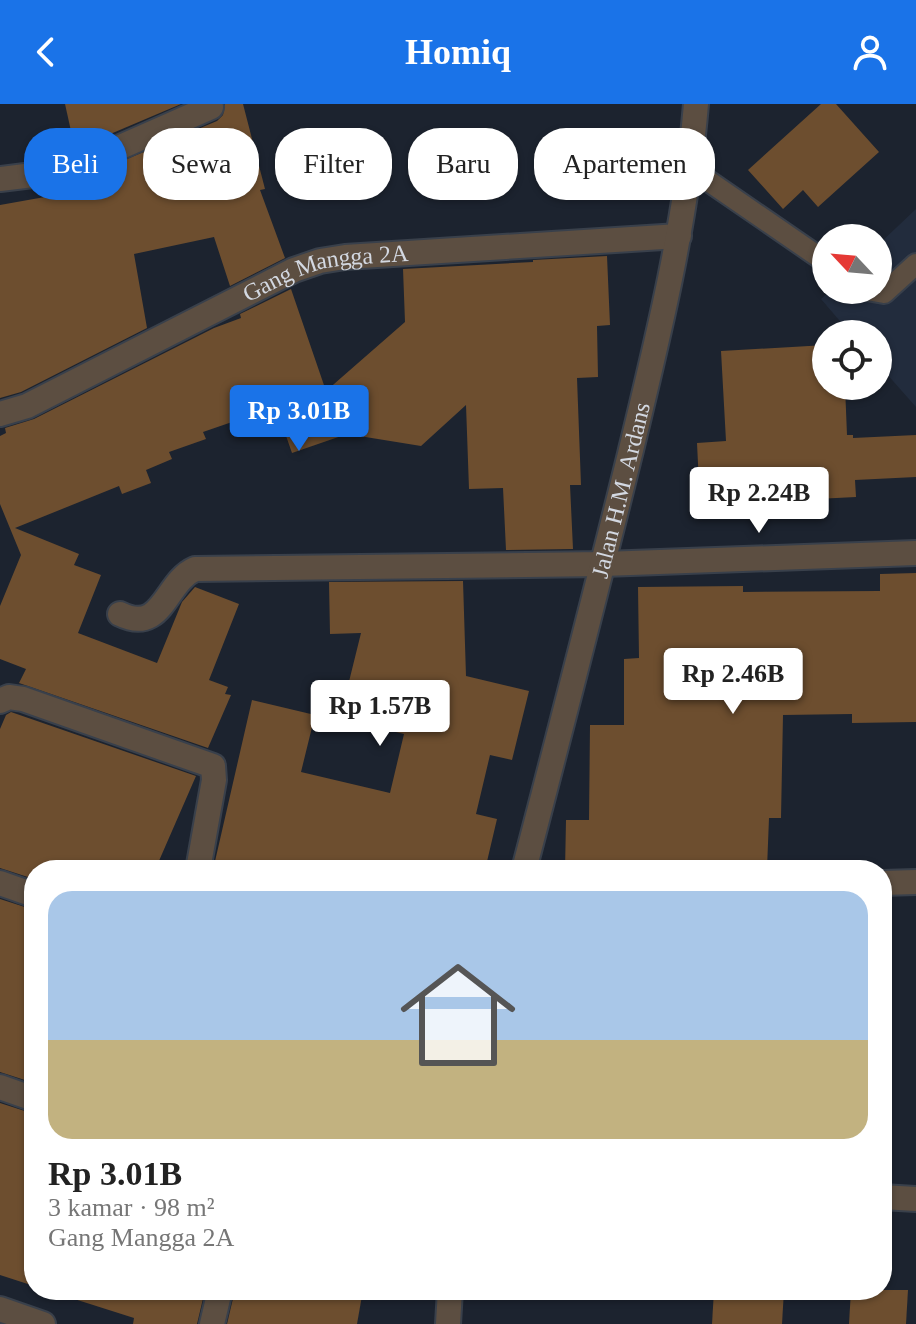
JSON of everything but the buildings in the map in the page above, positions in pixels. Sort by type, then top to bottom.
[{"type":"street","name":"Jalan H.M. Ardans","points":[[694,128],[696,104]]},
{"type":"street","points":[[0,179],[41,174],[91,160],[211,107]]},
{"type":"street","name":"Jalan H.M. Ardans","points":[[527,860],[653,358],[685,200]]},
{"type":"street","name":"Gang Mangga 2A","points":[[0,414],[27,406],[294,270],[320,261],[679,236]]},
{"type":"street","points":[[120,614],[140,619],[153,614],[181,577],[195,569],[603,564],[916,553]]},
{"type":"street","points":[[0,701],[9,697],[23,699],[213,766],[214,780],[200,860]]},
{"type":"street","points":[[892,883],[916,882]]},
{"type":"street","points":[[0,883],[24,891]]},
{"type":"street","points":[[0,1087],[24,1095]]},
{"type":"street","points":[[892,1198],[916,1199]]},
{"type":"street","points":[[212,1324],[218,1300]]},
{"type":"street","points":[[448,1324],[449,1300]]},
{"type":"street","points":[[0,1309],[43,1324]]},
{"type":"lane","points":[[715,186],[812,252]]},
{"type":"lane","points":[[892,286],[916,264]]},
{"type":"shaded area","points":[[916,209],[916,407],[892,380],[892,320],[839,320],[825,304],[892,304],[892,232]]}]
